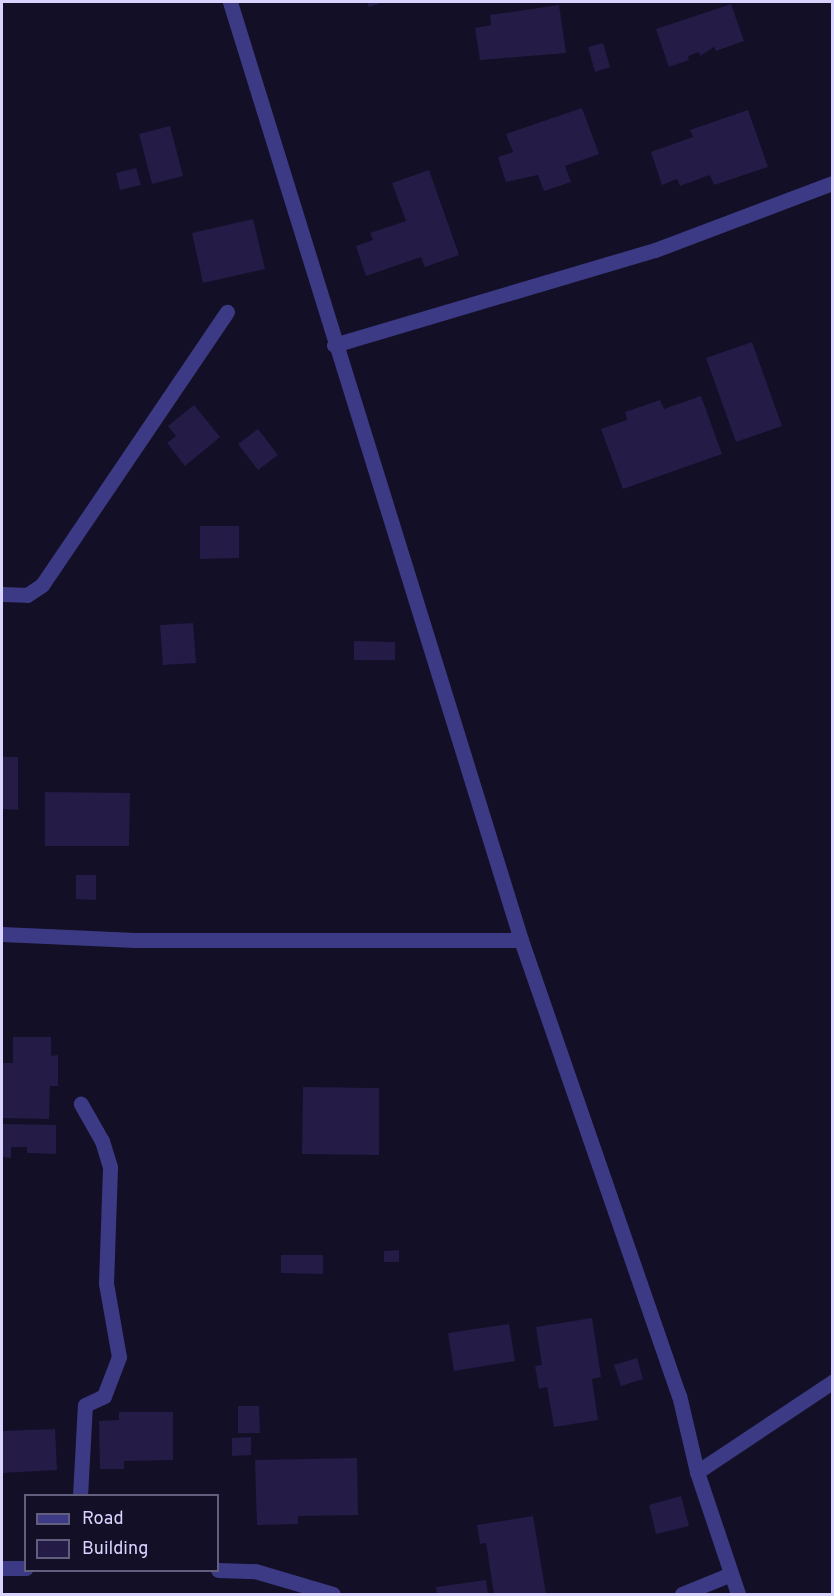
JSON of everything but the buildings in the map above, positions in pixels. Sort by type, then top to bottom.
[{"type":"street","points":[[230,2],[334,345],[521,940],[679,1395],[697,1472],[738,1594]]},
{"type":"street","points":[[334,345],[655,250],[832,183]]},
{"type":"street","points":[[2,594],[27,595],[42,585],[227,312]]},
{"type":"street","points":[[2,934],[135,940],[521,940]]},
{"type":"street","points":[[80,1494],[85,1405],[104,1396],[118,1367],[119,1358],[106,1283],[110,1167],[102,1141],[81,1104]]},
{"type":"street","points":[[697,1472],[832,1382]]},
{"type":"street","points":[[2,1568],[24,1568]]},
{"type":"street","points":[[219,1570],[255,1571],[333,1594]]},
{"type":"street","points":[[682,1594],[731,1574]]}]
